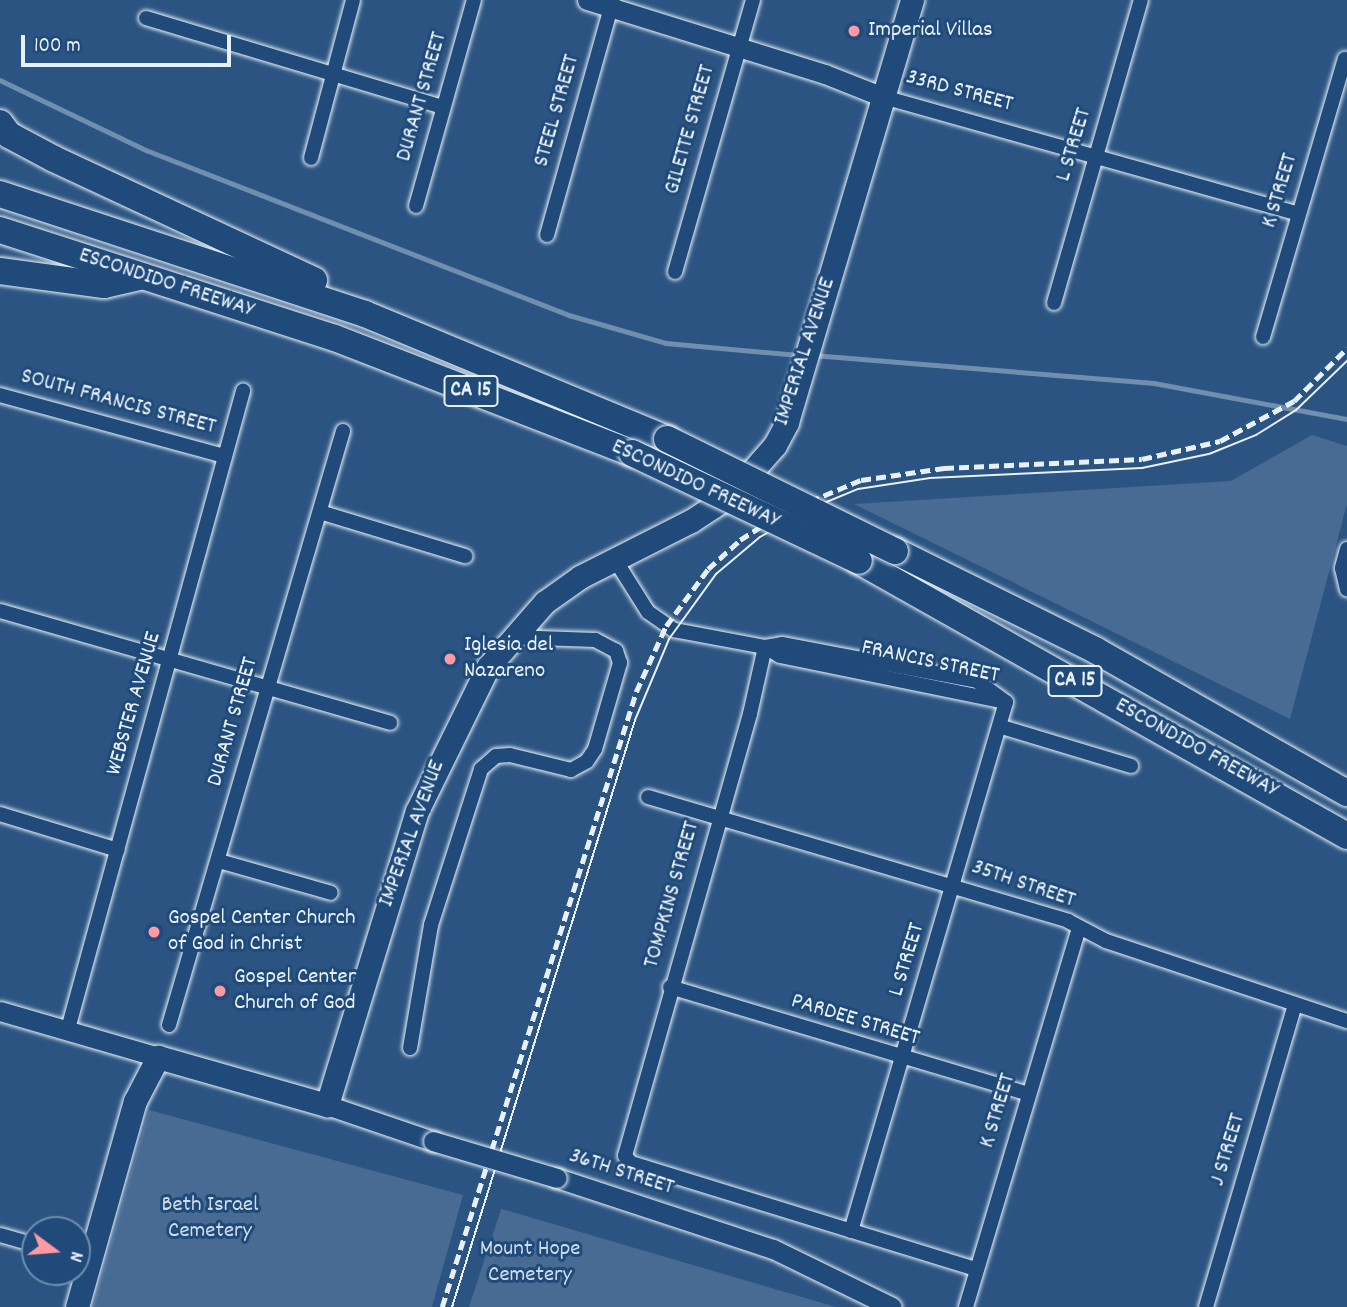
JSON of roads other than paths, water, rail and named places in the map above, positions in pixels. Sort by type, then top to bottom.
[{"type":"highway","points":[[0,123],[9,135],[54,159],[316,281],[365,314]]},
{"type":"highway","name":"ESCONDIDO FREEWAY","points":[[0,194],[365,314],[667,439],[1095,650],[1347,793]]},
{"type":"highway","name":"ESCONDIDO FREEWAY","points":[[0,230],[335,338],[632,453],[859,561],[1347,835]]},
{"type":"highway","points":[[0,271],[104,285],[142,276]]},
{"type":"highway","points":[[1291,802],[1347,849]]},
{"type":"main road","name":"33RD STREET","points":[[587,0],[612,4],[883,97]]},
{"type":"main road","name":"IMPERIAL AVENUE","points":[[327,1105],[417,811],[488,667],[511,637],[545,602],[614,558],[691,520],[753,475],[788,422],[912,0]]},
{"type":"main road","points":[[0,1010],[327,1105]]},
{"type":"main road","points":[[91,1235],[135,1101],[158,1057]]},
{"type":"main road","name":"36TH STREET","points":[[327,1105],[773,1249],[892,1307]]},
{"type":"main road","points":[[77,1307],[80,1286]]},
{"type":"street","points":[[312,158],[331,75],[353,0]]},
{"type":"street","name":"DURANT STREET","points":[[416,206],[474,0]]},
{"type":"street","name":"GILETTE STREET","points":[[675,272],[753,0]]},
{"type":"street","name":"L STREET","points":[[1054,303],[1141,0]]},
{"type":"street","name":"STEEL STREET","points":[[547,235],[612,4]]},
{"type":"street","points":[[146,18],[443,107]]},
{"type":"street","name":"K STREET","points":[[1263,337],[1297,214],[1345,60]]},
{"type":"street","name":"33RD STREET","points":[[883,97],[1096,155],[1297,214]]},
{"type":"street","name":"WEBSTER AVENUE","points":[[68,1029],[243,391]]},
{"type":"street","name":"SOUTH FRANCIS STREET","points":[[0,395],[225,456]]},
{"type":"street","name":"DURANT STREET","points":[[169,1025],[343,431]]},
{"type":"street","points":[[320,512],[465,556]]},
{"type":"street","points":[[1346,588],[1342,568],[1347,549]]},
{"type":"street","name":"FRANCIS STREET","points":[[614,558],[649,612],[666,626],[765,647],[782,644],[977,681],[1006,702]]},
{"type":"street","points":[[0,611],[390,723]]},
{"type":"street","points":[[410,1048],[431,925],[481,768],[496,756],[510,755],[571,769],[587,761],[595,750],[620,663],[616,651],[595,640],[511,637]]},
{"type":"street","name":"TOMPKINS STREET","points":[[625,1156],[765,647]]},
{"type":"street","name":"L STREET","points":[[851,1231],[1002,727],[1006,702]]},
{"type":"street","points":[[1002,727],[1131,766]]},
{"type":"street","name":"35TH STREET","points":[[648,797],[1068,921],[1079,929],[1347,1021]]},
{"type":"street","points":[[0,814],[118,850]]},
{"type":"street","points":[[219,861],[331,894]]},
{"type":"street","name":"K STREET","points":[[966,1307],[975,1269],[1079,929]]},
{"type":"street","name":"PARDEE STREET","points":[[670,987],[901,1060],[1028,1094]]},
{"type":"street","name":"J STREET","points":[[1206,1307],[1295,1005]]},
{"type":"street","name":"36TH STREET","points":[[625,1156],[631,1163],[975,1269]]},
{"type":"street","points":[[0,1235],[21,1241]]},
{"type":"waterway","points":[[0,80],[146,150],[569,315],[666,343],[798,355]]},
{"type":"waterway","points":[[813,355],[1154,383],[1347,419]]},
{"type":"tram line","points":[[452,1307],[635,720],[669,639],[716,574],[760,537],[812,508],[858,489],[930,478],[1142,468],[1209,454],[1256,435],[1296,410],[1347,361]]},
{"type":"railway","points":[[442,1307],[636,692],[666,626],[708,569],[740,540],[782,513],[861,480],[944,468],[1142,459],[1220,441],[1294,401],[1347,348]]},
{"type":"place","name":"Imperial Villas","points":[[854,31]]},
{"type":"place","name":"Iglesia del Nazareno","points":[[450,659]]},
{"type":"place","name":"Gospel Center Church of God in Christ","points":[[154,932]]},
{"type":"place","name":"Gospel Center Church of God","points":[[220,991]]},
{"type":"park label","name":"Beth Israel Cemetery","points":[[210,1219]]},
{"type":"park label","name":"Mount Hope Cemetery","points":[[530,1263]]}]
